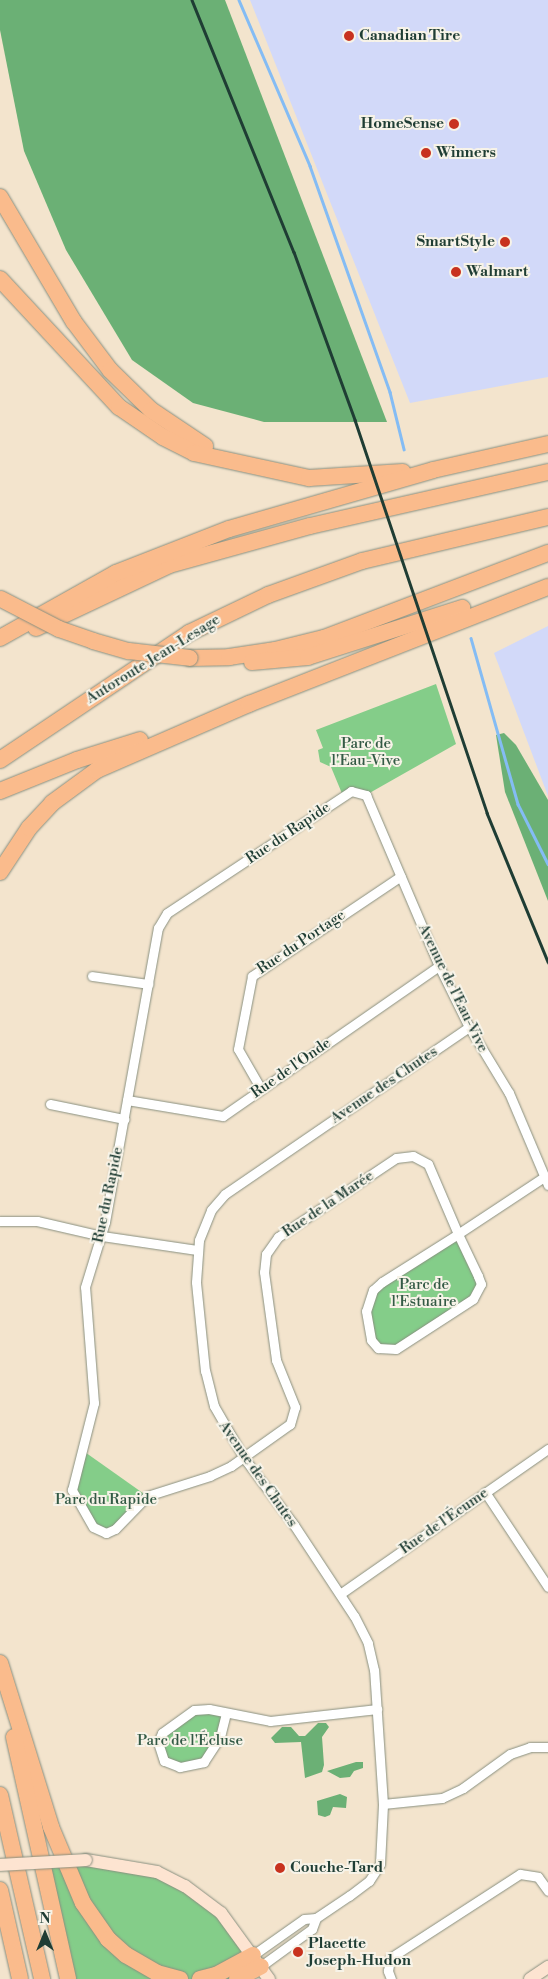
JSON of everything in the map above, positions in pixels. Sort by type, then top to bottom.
[{"type":"highway","points":[[0,197],[74,322],[110,370],[151,410],[190,438],[248,467]]},
{"type":"highway","points":[[0,279],[119,406],[163,437],[194,453],[248,467],[309,478],[433,470]]},
{"type":"highway","points":[[0,638],[116,573],[195,542],[284,512],[433,470],[548,444]]},
{"type":"highway","points":[[0,646],[169,565],[310,526],[548,472]]},
{"type":"highway","name":"Autoroute Jean-Lesage","points":[[0,760],[189,633],[268,595],[362,561],[548,517]]},
{"type":"highway","points":[[190,658],[229,657],[275,650],[324,638],[548,553]]},
{"type":"highway","points":[[0,599],[59,629],[129,651],[190,658],[271,662],[308,657],[548,581]]},
{"type":"highway","points":[[0,872],[29,828],[68,789],[131,754],[249,704],[548,587]]},
{"type":"highway","points":[[0,791],[77,760],[249,704]]},
{"type":"highway","points":[[0,1663],[51,1827],[83,1903],[108,1939],[126,1955],[157,1973],[180,1979]]},
{"type":"highway","points":[[0,1676],[68,1979]]},
{"type":"highway","points":[[0,1795],[42,1979]]},
{"type":"highway","points":[[0,1890],[20,1979]]},
{"type":"highway","points":[[200,1979],[222,1972],[261,1967]]},
{"type":"highway","points":[[237,1979],[261,1967]]},
{"type":"street","name":"Rue du Rapide","points":[[244,1458],[210,1476],[147,1496],[115,1529],[106,1533],[92,1527],[72,1490],[94,1403],[85,1295],[87,1278],[102,1236],[158,928],[167,913],[351,791],[359,791]]},
{"type":"street","name":"Avenue de l'Eau-Vive","points":[[359,791],[366,795],[440,966],[469,1027],[509,1093],[546,1181]]},
{"type":"street","name":"Rue du Portage","points":[[260,1089],[238,1049],[252,976],[401,876]]},
{"type":"street","name":"Rue de l'Onde","points":[[127,1100],[222,1116],[440,966]]},
{"type":"street","points":[[92,976],[148,984]]},
{"type":"street","name":"Avenue des Chutes","points":[[261,1967],[304,1919],[316,1918],[368,1881],[380,1864],[383,1804],[374,1670],[368,1643],[340,1594],[244,1458],[222,1422],[208,1390],[196,1282],[197,1250],[203,1226],[225,1194],[469,1027]]},
{"type":"street","points":[[50,1104],[124,1119]]},
{"type":"street","name":"Rue de la Marée","points":[[244,1458],[290,1424],[294,1415],[295,1406],[276,1360],[264,1272],[266,1254],[278,1238],[404,1155],[421,1158],[428,1164],[458,1234]]},
{"type":"street","points":[[458,1234],[478,1276],[478,1292],[396,1350],[378,1348],[371,1340],[366,1323],[368,1300],[373,1290],[458,1234],[546,1181]]},
{"type":"street","points":[[0,1221],[37,1221],[102,1236],[197,1250]]},
{"type":"street","name":"Rue de l'Écume","points":[[340,1594],[548,1449]]},
{"type":"street","points":[[485,1492],[548,1587]]},
{"type":"street","points":[[226,1713],[220,1737],[204,1762],[180,1766],[164,1761],[158,1742],[162,1733],[194,1710],[226,1713],[270,1721],[377,1709]]},
{"type":"street","points":[[383,1804],[442,1798],[463,1788],[510,1754],[530,1747],[548,1747]]},
{"type":"street","points":[[0,1865],[86,1860],[141,1868],[185,1886],[221,1913],[261,1967]]},
{"type":"street","points":[[391,1979],[388,1971],[390,1958],[520,1874],[538,1877],[548,1891]]},
{"type":"street","name":"Avenue des Chutes","points":[[261,1967],[312,1929],[316,1918]]},
{"type":"street","points":[[530,1979],[548,1967]]},
{"type":"shaded area","points":[[250,0],[548,0],[548,377],[410,403]]},
{"type":"shaded area","points":[[548,626],[548,796],[494,653]]},
{"type":"green space","points":[[0,0],[225,0],[387,422],[264,422],[193,403],[132,360],[66,250],[24,151],[0,30]]},
{"type":"green space","name":"Parc de l'Eau-Vive","points":[[436,684],[456,744],[366,795],[359,791],[343,796],[331,767],[320,762],[318,750],[323,748],[316,730]]},
{"type":"green space","points":[[504,733],[516,745],[548,800],[548,901],[505,792],[496,735]]},
{"type":"green space","name":"Parc de l'Estuaire","points":[[458,1234],[478,1276],[478,1293],[396,1349],[378,1348],[366,1323],[373,1290]]},
{"type":"green space","name":"Parc du Rapide","points":[[82,1450],[147,1496],[115,1529],[98,1531],[73,1483]]},
{"type":"green space","name":"Parc de l'Écluse","points":[[194,1710],[226,1713],[213,1752],[194,1766],[164,1761],[162,1733]]},
{"type":"green space","points":[[318,1723],[326,1723],[329,1727],[322,1737],[324,1765],[322,1772],[305,1778],[301,1742],[275,1743],[271,1738],[282,1727],[291,1727],[299,1736],[305,1736]]},
{"type":"green space","points":[[356,1762],[363,1762],[363,1768],[354,1771],[350,1777],[340,1778],[327,1771]]},
{"type":"green space","points":[[340,1794],[347,1797],[346,1808],[333,1807],[330,1815],[325,1817],[318,1815],[317,1801]]},
{"type":"green space","points":[[41,1863],[133,1866],[202,1897],[253,1955],[241,1979],[68,1979]]},
{"type":"waterway","points":[[239,0],[310,166],[390,392],[404,449]]},
{"type":"waterway","points":[[471,638],[518,804],[548,864]]},
{"type":"railway","points":[[192,0],[294,252],[355,420],[487,813],[548,962]]},
{"type":"place","name":"Canadian Tire","points":[[349,36]]},
{"type":"place","name":"HomeSense","points":[[454,124]]},
{"type":"place","name":"Winners","points":[[426,153]]},
{"type":"place","name":"SmartStyle","points":[[505,242]]},
{"type":"place","name":"Walmart","points":[[456,272]]},
{"type":"place","name":"Couche-Tard","points":[[280,1868]]},
{"type":"place","name":"Placette Joseph-Hudon","points":[[298,1952]]}]
